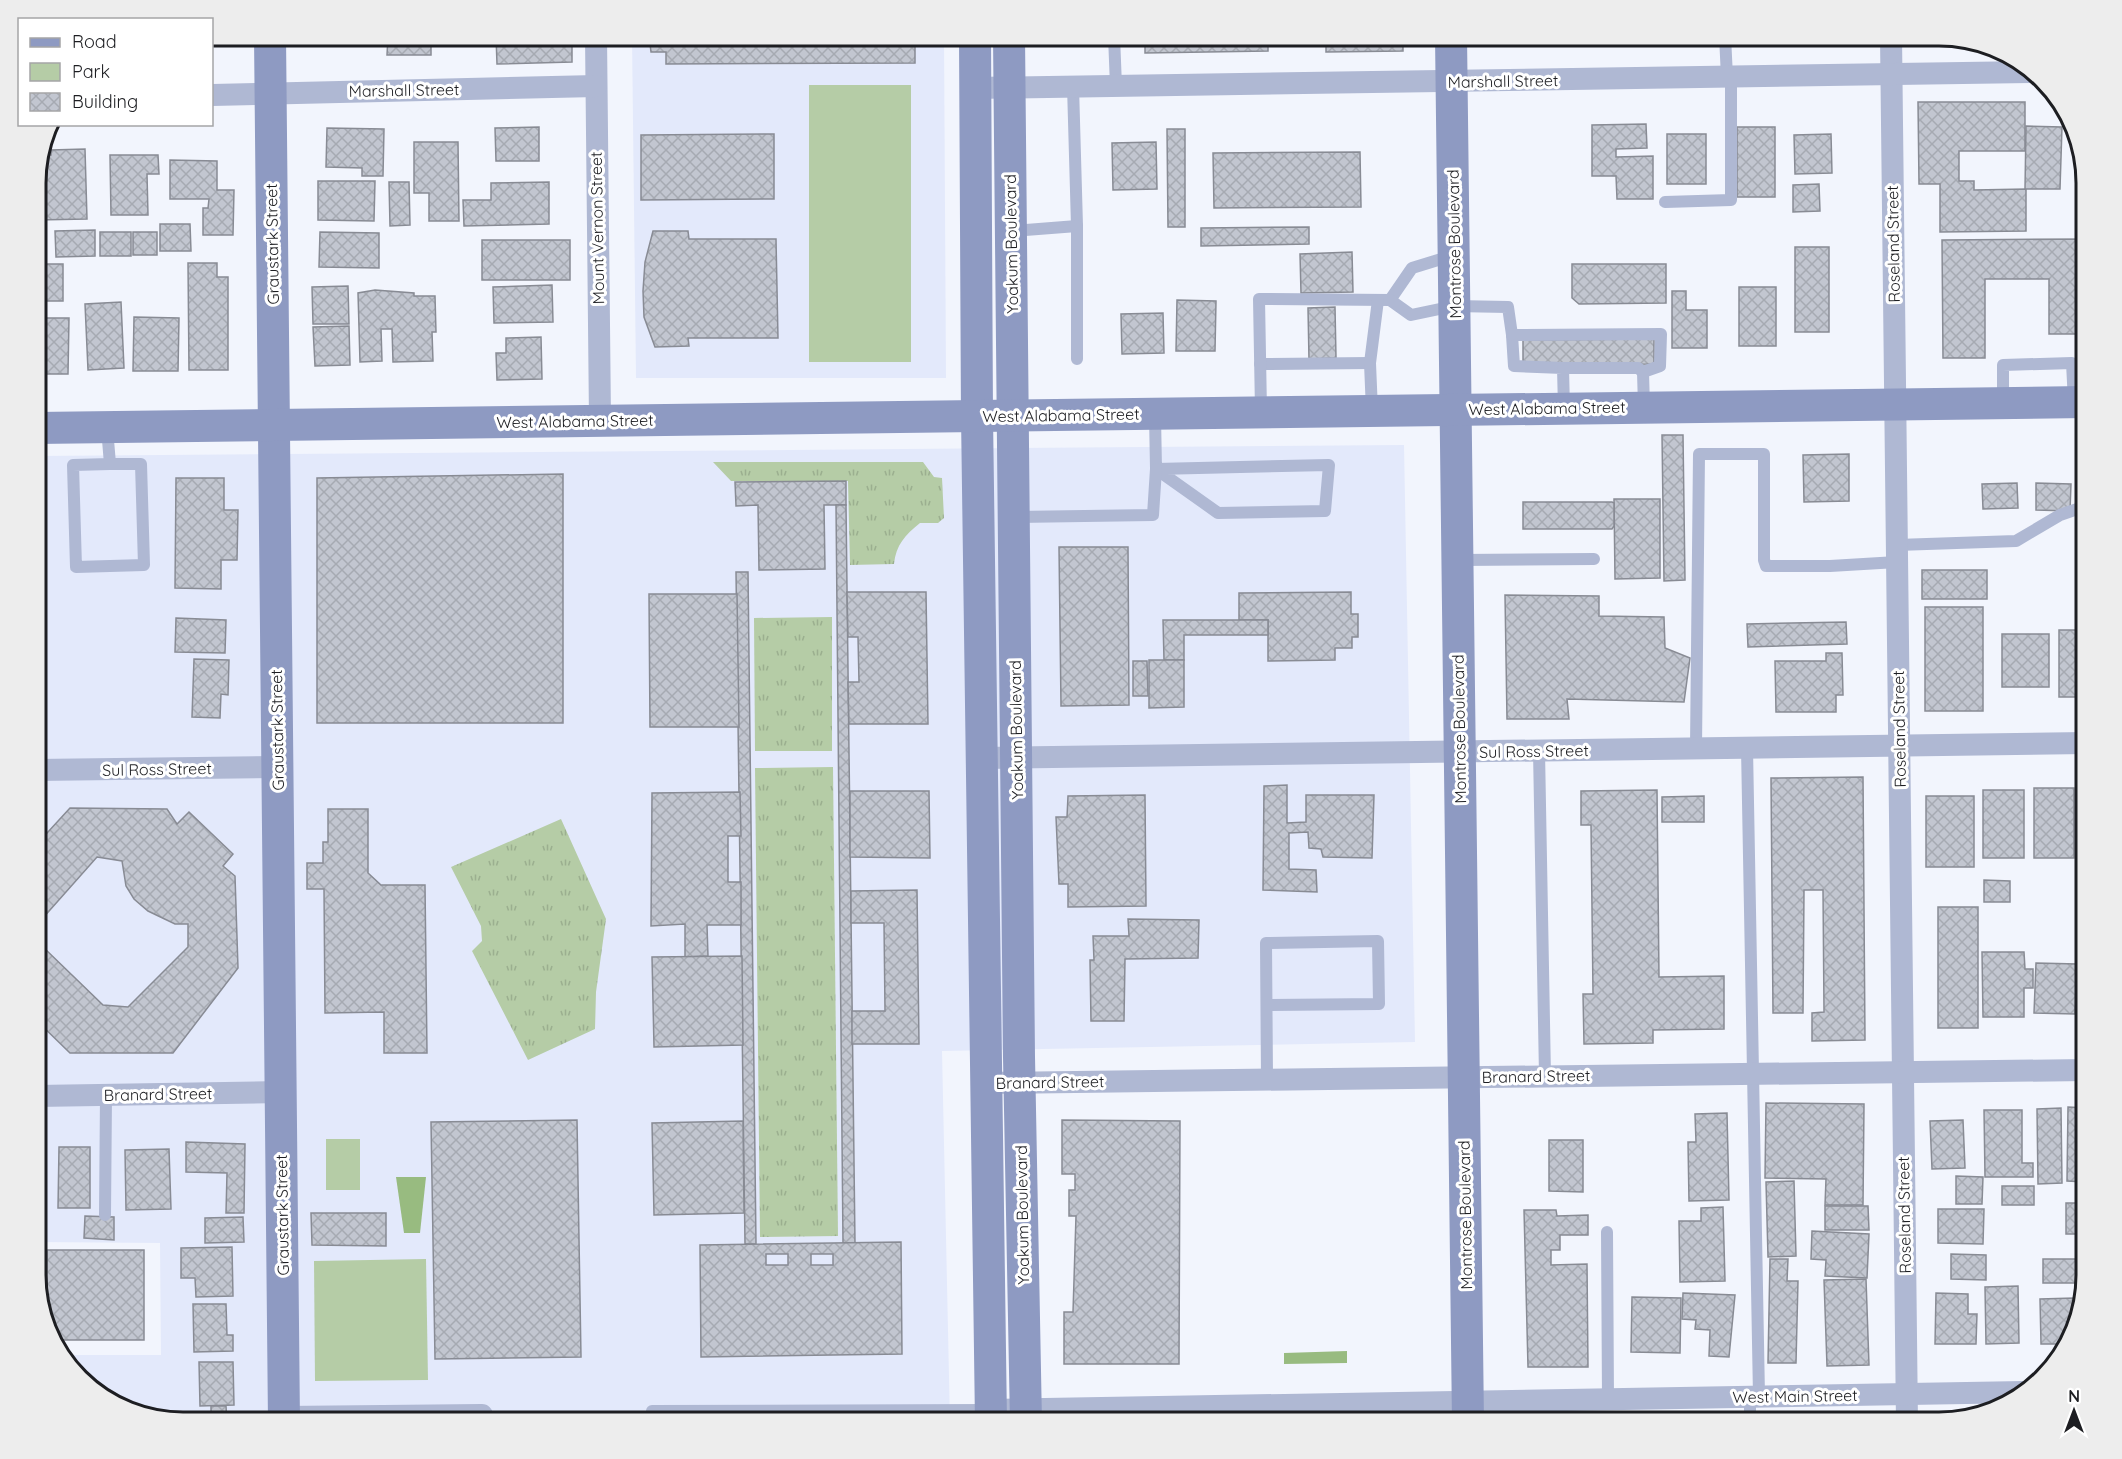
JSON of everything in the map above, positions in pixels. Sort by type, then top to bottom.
[{"type":"street","name":"Graustark Street","points":[[270,46],[284,1412]]},
{"type":"street","name":"Mount Vernon Street","points":[[596,46],[600,420]]},
{"type":"street","name":"Yoakum Boulevard","points":[[975,46],[977,416],[991,1412]]},
{"type":"street","name":"Yoakum Boulevard","points":[[1009,46],[1019,1083],[1026,1412]]},
{"type":"street","name":"Montrose Boulevard","points":[[1451,46],[1467,1412]]},
{"type":"street","name":"Roseland Street","points":[[1891,46],[1907,1412]]},
{"type":"street","name":"Marshall Street","points":[[975,88],[2018,72]]},
{"type":"street","name":"Marshall Street","points":[[213,95],[596,86]]},
{"type":"street","name":"West Alabama Street","points":[[47,428],[2076,402]]},
{"type":"street","name":"Sul Ross Street","points":[[982,758],[2076,743]]},
{"type":"street","name":"Sul Ross Street","points":[[47,770],[277,767]]},
{"type":"street","name":"Branard Street","points":[[986,1083],[2076,1070]]},
{"type":"street","name":"Branard Street","points":[[47,1096],[280,1092]]},
{"type":"street","name":"West Main Street","points":[[1477,1412],[1608,1399],[2010,1392]]},
{"type":"lane","points":[[1114,46],[1116,86]]},
{"type":"lane","points":[[1665,202],[1731,200],[1729,77],[1726,46]]},
{"type":"lane","points":[[1073,86],[1077,226],[1077,359]]},
{"type":"lane","points":[[1011,231],[1077,226]]},
{"type":"lane","points":[[1372,411],[1370,363],[1384,300],[1412,268],[1454,255]]},
{"type":"lane","points":[[1261,412],[1259,299],[1384,300],[1411,315],[1454,306],[1508,307],[1514,366],[1638,368],[1643,372],[1644,407]]},
{"type":"lane","points":[[1512,335],[1661,334],[1660,366],[1643,372]]},
{"type":"lane","points":[[1260,364],[1370,363]]},
{"type":"lane","points":[[1563,368],[1564,408]]},
{"type":"lane","points":[[1014,517],[1153,515],[1156,468],[1155,414]]},
{"type":"lane","points":[[107,427],[111,464]]},
{"type":"lane","points":[[1696,748],[1699,454],[1764,454],[1764,560],[1766,566],[1830,566],[1897,553],[2016,541],[2060,515],[2076,509]]},
{"type":"lane","points":[[111,464],[141,464],[144,565],[76,567],[73,465],[111,464]]},
{"type":"lane","points":[[1329,465],[1325,511],[1218,513],[1156,468],[1329,465]]},
{"type":"lane","points":[[1458,560],[1594,558]]},
{"type":"lane","points":[[1747,748],[1752,1073],[1754,1396],[1752,1412]]},
{"type":"lane","points":[[1539,751],[1545,1076]]},
{"type":"lane","points":[[1267,1005],[1379,1004],[1378,941],[1266,943],[1267,1078]]},
{"type":"lane","points":[[105,1215],[106,1095]]},
{"type":"lane","points":[[1608,1232],[1608,1399]]},
{"type":"lane","points":[[652,1411],[708,1412]]},
{"type":"shaded area","points":[[632,46],[944,46],[946,378],[636,378]]},
{"type":"shaded area","points":[[1404,445],[1415,1042],[942,1051],[950,1412],[174,1412],[139,1405],[100,1384],[72,1355],[161,1355],[160,1243],[47,1242],[47,456]]},
{"type":"shaded area","points":[[396,1177],[426,1177],[420,1233],[404,1233]]},
{"type":"shaded area","points":[[1347,1351],[1347,1363],[1284,1364],[1284,1353]]},
{"type":"green space","points":[[809,85],[911,85],[911,362],[809,362]]},
{"type":"green space","points":[[713,462],[923,462],[934,477],[942,478],[944,518],[938,523],[920,523],[910,532],[899,546],[894,564],[850,565],[848,481],[731,481]]},
{"type":"green space","points":[[832,617],[832,751],[755,751],[754,618]]},
{"type":"green space","points":[[833,767],[838,1236],[760,1237],[755,768]]},
{"type":"green space","points":[[561,819],[606,919],[596,992],[595,1029],[528,1060],[472,951],[482,941],[481,926],[451,867]]},
{"type":"green space","points":[[326,1139],[360,1139],[360,1190],[326,1190]]},
{"type":"green space","points":[[426,1259],[428,1380],[315,1381],[314,1261]]},
{"type":"building","points":[[387,46],[431,46],[431,55],[387,55]]},
{"type":"building","points":[[496,46],[572,46],[572,62],[497,64]]},
{"type":"building","points":[[650,46],[915,46],[915,63],[666,64],[666,52],[651,52]]},
{"type":"building","points":[[1145,46],[1268,46],[1268,51],[1145,53]]},
{"type":"building","points":[[1326,46],[1403,46],[1403,51],[1326,52]]},
{"type":"building","points":[[1918,102],[2025,102],[2025,151],[1959,151],[1959,181],[1974,181],[1974,190],[2026,189],[2026,231],[1940,232],[1940,184],[1919,184]]},
{"type":"building","points":[[1646,124],[1647,148],[1616,149],[1616,157],[1653,156],[1653,199],[1617,199],[1616,176],[1592,176],[1592,125]]},
{"type":"building","points":[[2026,126],[2062,127],[2060,189],[2025,189]]},
{"type":"building","points":[[539,127],[539,161],[496,161],[495,128]]},
{"type":"building","points":[[1737,127],[1775,127],[1775,197],[1737,197]]},
{"type":"building","points":[[327,128],[384,129],[383,176],[362,176],[362,168],[326,167]]},
{"type":"building","points":[[1167,129],[1185,129],[1185,227],[1168,227]]},
{"type":"building","points":[[774,134],[774,199],[641,200],[641,135]]},
{"type":"building","points":[[1667,134],[1706,134],[1706,184],[1667,184]]},
{"type":"building","points":[[1831,134],[1832,173],[1795,174],[1794,135]]},
{"type":"building","points":[[414,142],[458,142],[459,221],[429,221],[429,193],[414,193]]},
{"type":"building","points":[[1156,142],[1157,189],[1113,190],[1112,143]]},
{"type":"building","points":[[85,149],[87,219],[47,220],[47,174],[51,150]]},
{"type":"building","points":[[1360,152],[1361,207],[1214,208],[1213,153]]},
{"type":"building","points":[[110,155],[158,155],[159,174],[147,174],[148,215],[111,215]]},
{"type":"building","points":[[170,160],[217,161],[217,190],[234,190],[233,235],[203,235],[203,208],[208,208],[209,199],[170,199]]},
{"type":"building","points":[[318,181],[375,181],[374,221],[318,220]]},
{"type":"building","points":[[389,182],[409,182],[410,225],[390,226]]},
{"type":"building","points":[[549,182],[549,224],[464,226],[463,200],[491,200],[491,183]]},
{"type":"building","points":[[1819,184],[1820,211],[1793,212],[1793,185]]},
{"type":"building","points":[[160,224],[190,224],[191,251],[160,251]]},
{"type":"building","points":[[1309,227],[1309,244],[1201,246],[1201,228]]},
{"type":"building","points":[[95,230],[95,256],[56,257],[55,231]]},
{"type":"building","points":[[653,231],[688,231],[689,239],[776,239],[778,338],[688,338],[689,346],[655,347],[644,317],[643,291],[645,262]]},
{"type":"building","points":[[100,232],[131,232],[131,256],[100,256]]},
{"type":"building","points":[[133,232],[157,232],[157,255],[133,255]]},
{"type":"building","points":[[320,232],[379,233],[379,268],[319,267]]},
{"type":"building","points":[[2076,239],[2076,334],[2049,334],[2049,279],[1985,279],[1985,358],[1943,358],[1942,240]]},
{"type":"building","points":[[482,240],[570,240],[570,280],[482,280]]},
{"type":"building","points":[[1795,247],[1829,247],[1829,332],[1795,332]]},
{"type":"building","points":[[1352,252],[1353,292],[1301,293],[1300,254]]},
{"type":"building","points":[[188,263],[217,263],[217,277],[228,277],[228,370],[189,370]]},
{"type":"building","points":[[47,264],[63,264],[63,301],[47,301]]},
{"type":"building","points":[[1572,264],[1666,264],[1666,303],[1579,304],[1572,298]]},
{"type":"building","points":[[552,285],[553,322],[494,323],[493,287]]},
{"type":"building","points":[[348,286],[349,324],[313,324],[312,287]]},
{"type":"building","points":[[1739,287],[1776,287],[1776,346],[1739,346]]},
{"type":"building","points":[[375,290],[414,293],[414,296],[435,296],[436,332],[432,332],[433,361],[393,362],[392,329],[381,329],[382,361],[360,362],[358,293]]},
{"type":"building","points":[[1672,291],[1686,291],[1686,310],[1707,310],[1707,348],[1672,348]]},
{"type":"building","points":[[1177,300],[1216,301],[1215,351],[1176,351]]},
{"type":"building","points":[[121,302],[124,368],[88,370],[85,304]]},
{"type":"building","points":[[1335,307],[1336,358],[1309,359],[1308,308]]},
{"type":"building","points":[[1163,313],[1164,353],[1122,354],[1121,314]]},
{"type":"building","points":[[134,317],[179,318],[178,371],[133,371]]},
{"type":"building","points":[[47,318],[69,318],[68,374],[47,374]]},
{"type":"building","points":[[349,326],[350,365],[315,366],[313,327]]},
{"type":"building","points":[[541,337],[542,379],[497,380],[496,353],[506,353],[506,338]]},
{"type":"building","points":[[1654,339],[1654,364],[1523,365],[1523,340]]},
{"type":"building","points":[[1662,435],[1683,435],[1685,580],[1664,581]]},
{"type":"building","points":[[1849,454],[1849,501],[1804,502],[1803,455]]},
{"type":"building","points":[[563,474],[563,723],[317,723],[317,478]]},
{"type":"building","points":[[176,478],[224,478],[224,510],[238,510],[237,560],[221,560],[221,589],[175,588]]},
{"type":"building","points":[[846,481],[846,505],[824,505],[825,569],[759,570],[758,505],[736,506],[735,482]]},
{"type":"building","points":[[2017,483],[2018,508],[1983,509],[1982,484]]},
{"type":"building","points":[[2036,483],[2071,484],[2070,511],[2036,510]]},
{"type":"building","points":[[1614,499],[1660,499],[1660,578],[1615,579]]},
{"type":"building","points":[[1523,502],[1612,502],[1614,503],[1614,526],[1612,529],[1523,529]]},
{"type":"building","points":[[836,505],[846,505],[855,1243],[843,1243]]},
{"type":"building","points":[[1059,547],[1128,547],[1129,705],[1061,706]]},
{"type":"building","points":[[1922,570],[1987,570],[1987,599],[1922,599]]},
{"type":"building","points":[[736,572],[748,572],[756,1244],[745,1244]]},
{"type":"building","points":[[847,592],[926,592],[928,724],[849,724],[848,682],[859,682],[858,637],[848,637]]},
{"type":"building","points":[[1351,592],[1351,614],[1358,614],[1358,637],[1352,637],[1352,648],[1335,648],[1335,660],[1268,661],[1268,620],[1239,620],[1239,593]]},
{"type":"building","points":[[649,594],[737,594],[739,727],[650,727]]},
{"type":"building","points":[[1505,595],[1599,596],[1599,616],[1664,617],[1665,648],[1690,658],[1684,702],[1567,699],[1569,719],[1507,719]]},
{"type":"building","points":[[1925,607],[1983,607],[1983,711],[1925,711]]},
{"type":"building","points":[[176,618],[226,620],[225,653],[175,652]]},
{"type":"building","points":[[1163,620],[1268,620],[1268,635],[1184,635],[1184,660],[1164,660]]},
{"type":"building","points":[[1846,622],[1847,644],[1748,647],[1747,624]]},
{"type":"building","points":[[2059,630],[2076,630],[2076,697],[2059,697]]},
{"type":"building","points":[[2002,634],[2049,634],[2049,687],[2002,687]]},
{"type":"building","points":[[1826,653],[1842,653],[1843,695],[1836,695],[1836,712],[1776,712],[1775,661],[1826,661]]},
{"type":"building","points":[[194,659],[229,660],[228,695],[221,694],[220,718],[192,717]]},
{"type":"building","points":[[1149,660],[1184,660],[1184,707],[1149,708]]},
{"type":"building","points":[[1133,661],[1147,661],[1148,696],[1133,696]]},
{"type":"building","points":[[1863,777],[1865,1040],[1812,1041],[1812,1013],[1824,1012],[1823,890],[1804,890],[1803,1013],[1773,1013],[1771,778]]},
{"type":"building","points":[[1287,785],[1287,823],[1306,822],[1306,795],[1374,795],[1372,858],[1323,857],[1321,849],[1309,848],[1308,832],[1289,833],[1289,869],[1316,870],[1317,892],[1263,890],[1264,786]]},
{"type":"building","points":[[2034,788],[2074,788],[2074,858],[2034,858]]},
{"type":"building","points":[[1657,790],[1659,977],[1724,976],[1724,1029],[1653,1030],[1653,1043],[1584,1044],[1583,994],[1593,994],[1591,825],[1581,825],[1581,791]]},
{"type":"building","points":[[1983,790],[2024,790],[2024,858],[1983,858]]},
{"type":"building","points":[[850,791],[929,791],[930,858],[850,857]]},
{"type":"building","points":[[740,792],[741,836],[728,836],[728,882],[741,882],[741,925],[707,925],[708,956],[685,957],[685,924],[651,926],[652,793]]},
{"type":"building","points":[[1145,795],[1146,906],[1068,907],[1068,884],[1059,884],[1056,817],[1067,817],[1068,796]]},
{"type":"building","points":[[1704,796],[1704,822],[1662,822],[1662,797]]},
{"type":"building","points":[[1926,796],[1974,796],[1974,867],[1926,867]]},
{"type":"building","points":[[70,808],[167,809],[177,824],[189,812],[233,854],[223,866],[235,876],[238,968],[173,1053],[70,1053],[47,1031],[47,951],[103,1005],[128,1007],[188,947],[188,924],[175,924],[148,911],[134,899],[126,886],[122,861],[97,857],[47,913],[47,833]]},
{"type":"building","points":[[328,809],[368,809],[368,873],[381,885],[425,885],[427,1053],[384,1053],[384,1012],[325,1013],[324,889],[307,889],[307,863],[323,863],[323,842],[328,842]]},
{"type":"building","points":[[1984,880],[2010,881],[2010,902],[1984,902]]},
{"type":"building","points":[[917,890],[919,1044],[852,1044],[852,1011],[885,1011],[884,923],[851,923],[851,891]]},
{"type":"building","points":[[1938,907],[1978,907],[1978,1028],[1938,1028]]},
{"type":"building","points":[[1128,919],[1199,920],[1198,958],[1125,959],[1124,1021],[1091,1021],[1090,960],[1094,960],[1093,936],[1129,936]]},
{"type":"building","points":[[1982,952],[2024,952],[2025,969],[2033,969],[2033,988],[2024,988],[2024,1017],[1983,1017]]},
{"type":"building","points":[[742,956],[743,1045],[654,1047],[652,957]]},
{"type":"building","points":[[2036,963],[2076,964],[2075,1014],[2034,1013]]},
{"type":"building","points":[[1766,1103],[1864,1104],[1863,1205],[1825,1205],[1826,1179],[1765,1178]]},
{"type":"building","points":[[2068,1107],[2076,1107],[2076,1181],[2067,1181]]},
{"type":"building","points":[[2061,1108],[2062,1183],[2038,1184],[2037,1109]]},
{"type":"building","points":[[1984,1110],[2022,1110],[2022,1163],[2033,1163],[2033,1177],[1985,1177]]},
{"type":"building","points":[[1727,1113],[1729,1200],[1689,1201],[1688,1142],[1696,1142],[1695,1114]]},
{"type":"building","points":[[577,1120],[581,1357],[435,1359],[431,1122]]},
{"type":"building","points":[[1062,1120],[1180,1121],[1179,1364],[1064,1364],[1064,1312],[1073,1312],[1076,1216],[1069,1216],[1069,1190],[1075,1190],[1075,1174],[1062,1174]]},
{"type":"building","points":[[1963,1120],[1965,1168],[1932,1169],[1930,1121]]},
{"type":"building","points":[[743,1121],[744,1213],[654,1215],[652,1123]]},
{"type":"building","points":[[1549,1140],[1583,1140],[1583,1192],[1549,1191]]},
{"type":"building","points":[[186,1142],[245,1144],[244,1213],[226,1213],[227,1173],[186,1172]]},
{"type":"building","points":[[59,1147],[90,1147],[90,1208],[58,1208]]},
{"type":"building","points":[[169,1149],[171,1209],[126,1210],[125,1150]]},
{"type":"building","points":[[1956,1176],[1983,1177],[1982,1204],[1956,1204]]},
{"type":"building","points":[[1794,1181],[1796,1256],[1768,1257],[1766,1182]]},
{"type":"building","points":[[2002,1186],[2034,1186],[2034,1205],[2002,1205]]},
{"type":"building","points":[[2066,1203],[2076,1203],[2076,1234],[2066,1234]]},
{"type":"building","points":[[1825,1206],[1868,1206],[1869,1230],[1825,1230]]},
{"type":"building","points":[[1723,1207],[1725,1281],[1680,1282],[1679,1221],[1701,1221],[1701,1208]]},
{"type":"building","points":[[1938,1209],[1984,1209],[1983,1244],[1938,1243]]},
{"type":"building","points":[[1524,1210],[1556,1210],[1557,1216],[1588,1215],[1588,1235],[1560,1235],[1560,1250],[1551,1250],[1551,1265],[1587,1264],[1588,1367],[1528,1367]]},
{"type":"building","points":[[311,1213],[386,1213],[386,1246],[312,1245]]},
{"type":"building","points":[[85,1216],[114,1217],[114,1240],[84,1238]]},
{"type":"building","points":[[243,1217],[244,1242],[205,1243],[205,1218]]},
{"type":"building","points":[[1812,1231],[1869,1234],[1867,1278],[1825,1276],[1826,1260],[1811,1259]]},
{"type":"building","points":[[901,1242],[902,1354],[701,1357],[700,1245]],"holes":[[[766,1254],[788,1254],[788,1265],[766,1265]],[[811,1254],[833,1254],[833,1265],[811,1265]]]},
{"type":"building","points":[[232,1247],[233,1296],[196,1297],[195,1278],[181,1278],[181,1248]]},
{"type":"building","points":[[47,1250],[144,1250],[144,1340],[63,1340],[49,1303]]},
{"type":"building","points":[[1951,1254],[1986,1255],[1986,1280],[1951,1279]]},
{"type":"building","points":[[1770,1259],[1788,1259],[1787,1281],[1798,1281],[1796,1363],[1768,1363]]},
{"type":"building","points":[[2043,1259],[2076,1259],[2075,1283],[2043,1283]]},
{"type":"building","points":[[1866,1279],[1869,1365],[1827,1366],[1824,1280]]},
{"type":"building","points":[[2018,1286],[2019,1343],[1986,1344],[1985,1287]]},
{"type":"building","points":[[1683,1293],[1735,1295],[1729,1357],[1709,1356],[1710,1330],[1695,1329],[1696,1320],[1682,1319]]},
{"type":"building","points":[[1936,1293],[1968,1294],[1968,1314],[1977,1314],[1976,1344],[1935,1344]]},
{"type":"building","points":[[1632,1297],[1681,1298],[1680,1353],[1631,1352]]},
{"type":"building","points":[[2073,1298],[2065,1328],[2056,1344],[2041,1344],[2040,1299]]},
{"type":"building","points":[[193,1304],[226,1304],[227,1335],[233,1335],[233,1351],[194,1352]]},
{"type":"building","points":[[199,1362],[233,1362],[234,1405],[200,1406]]},
{"type":"building","points":[[211,1406],[226,1406],[226,1412],[211,1412]]}]
